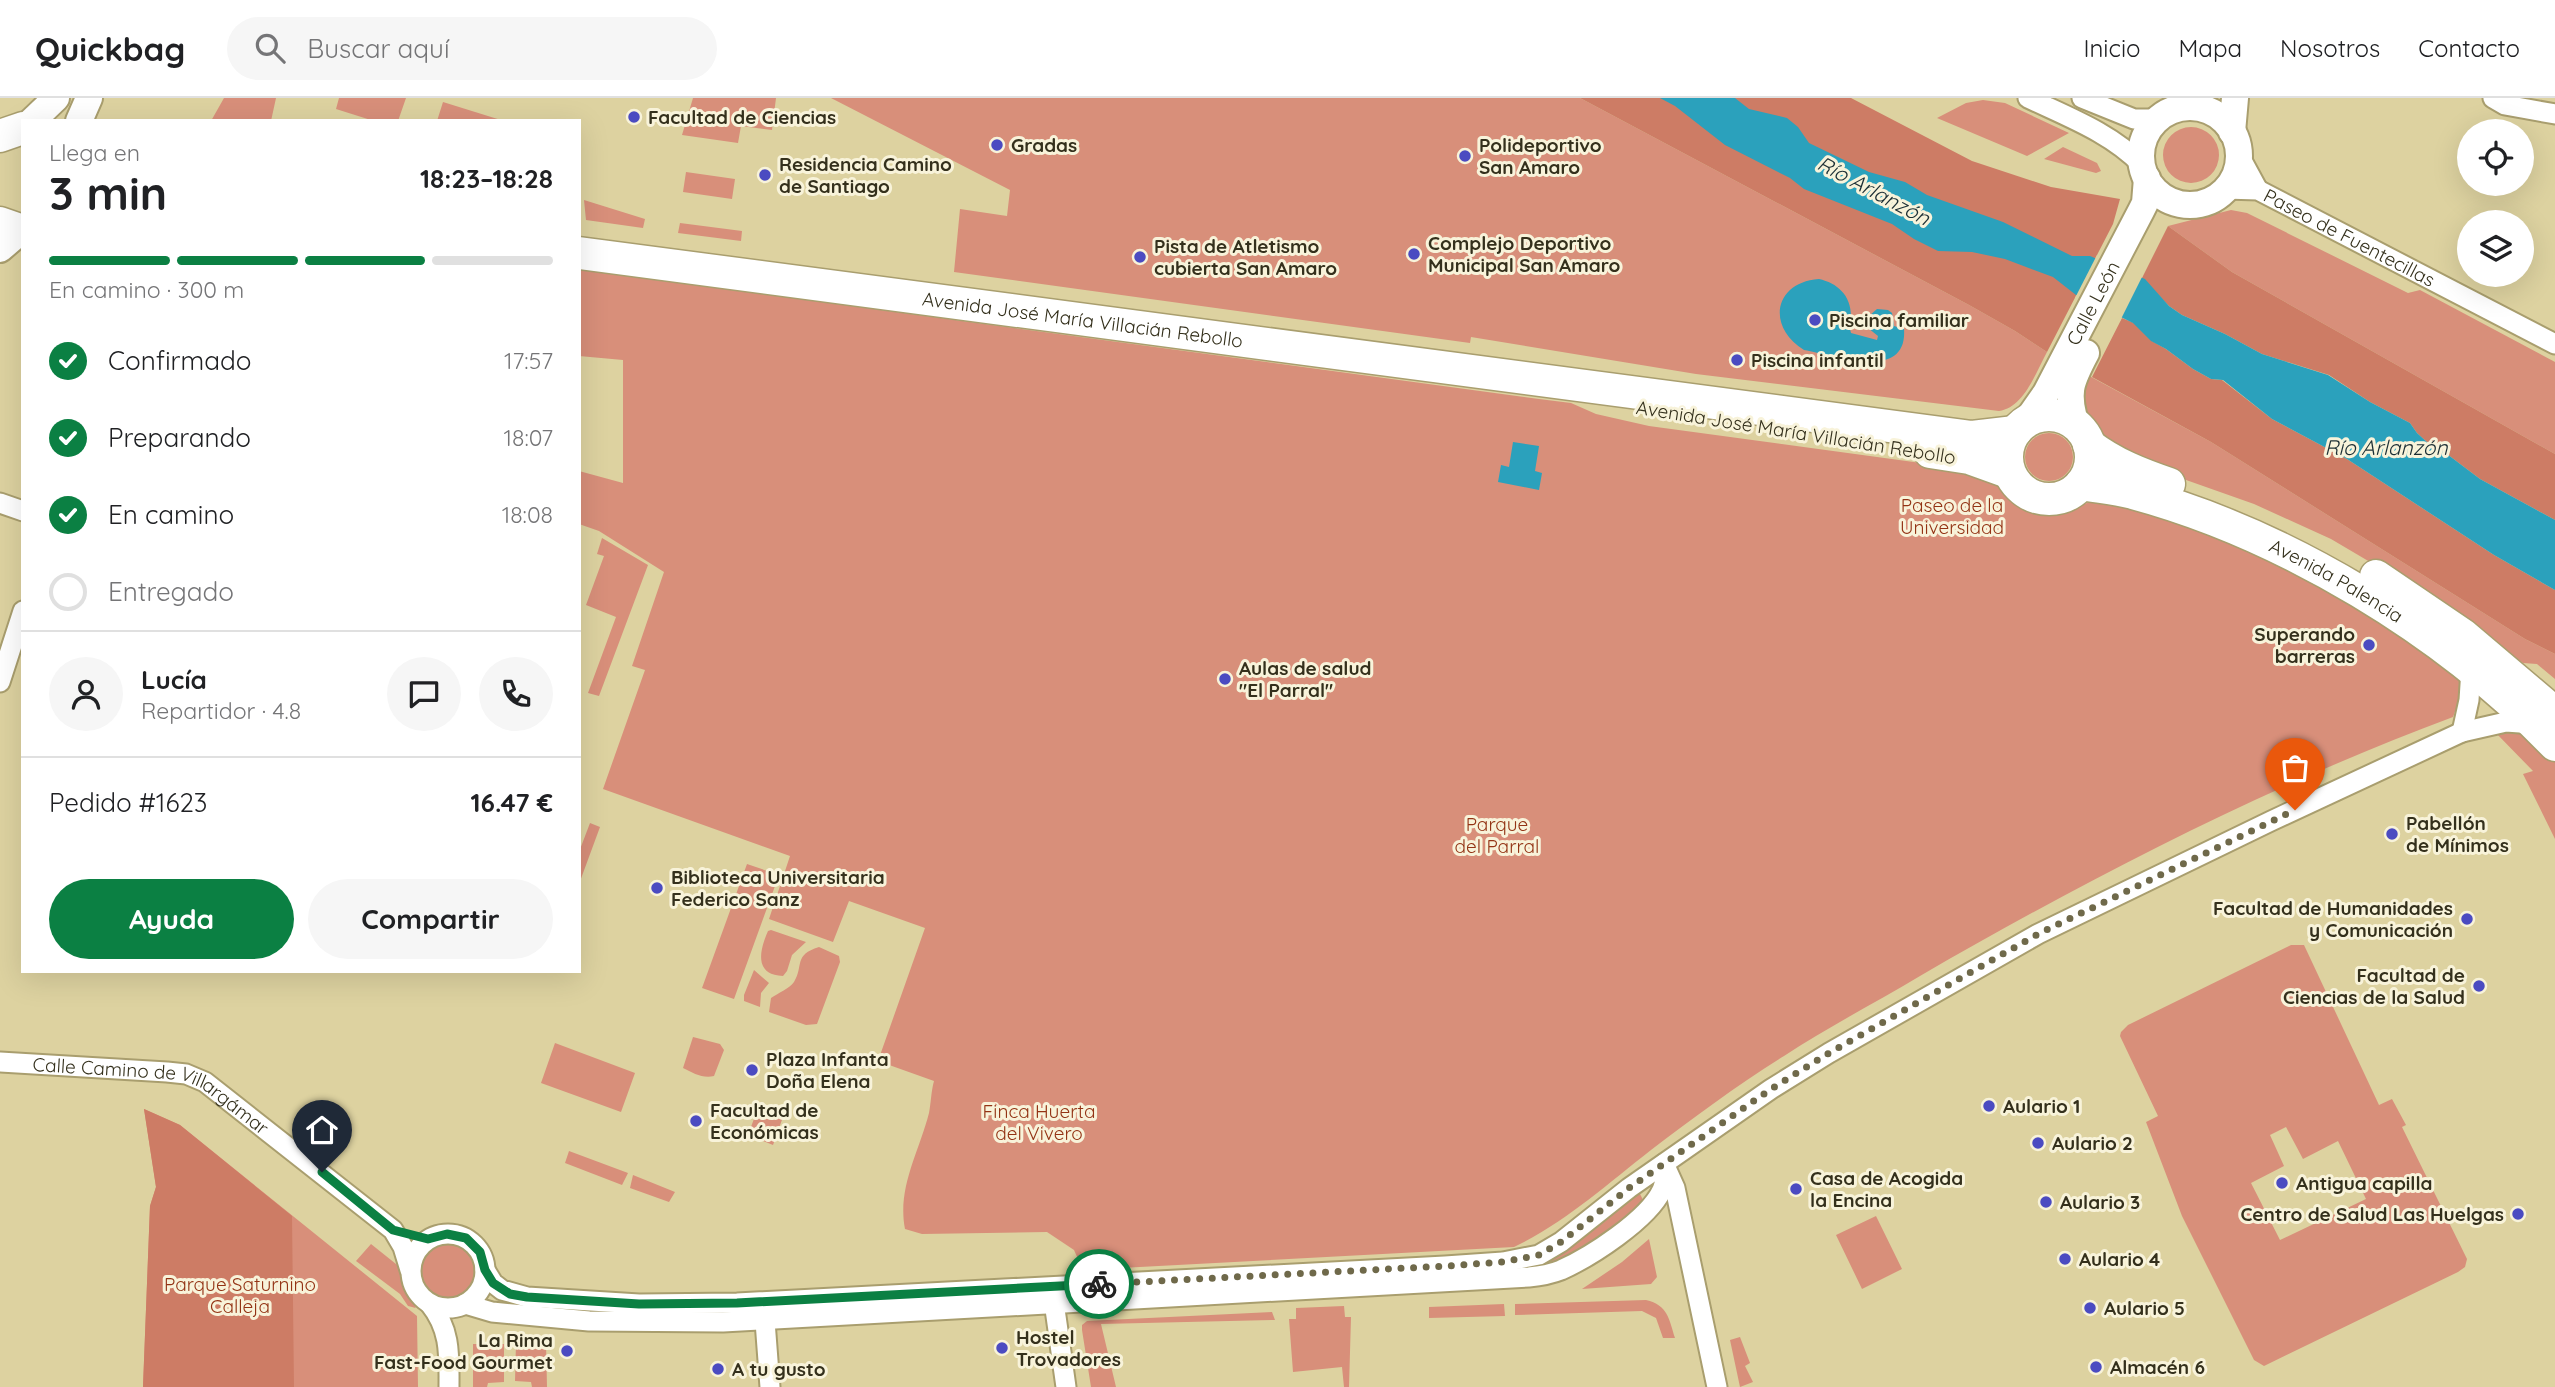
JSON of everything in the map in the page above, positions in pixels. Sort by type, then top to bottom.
[{"type":"highway","name":"Avenida José María Villacián Rebollo","points":[[581,253],[1972,437],[2020,427]]},
{"type":"highway","name":"Avenida José María Villacián Rebollo","points":[[1586,387],[1627,406],[1969,458],[2008,472]]},
{"type":"highway","points":[[2040,416],[2066,419],[2083,435],[2090,465],[2081,484],[2066,496],[2046,499],[2028,493],[2020,488],[2008,472],[2007,450],[2020,427],[2040,416]]},
{"type":"highway","name":"Avenida Palencia","points":[[2083,435],[2108,459],[2138,473],[2251,514],[2313,542],[2373,574],[2463,635],[2548,727]]},
{"type":"highway","name":"Avenida Palencia","points":[[2081,484],[2132,492],[2228,526],[2276,547],[2358,591],[2425,634],[2548,727]]},
{"type":"main road","points":[[31,119],[56,98]]},
{"type":"main road","points":[[80,119],[89,98]]},
{"type":"main road","points":[[2149,215],[2210,200],[2225,189],[2236,173],[2235,98]]},
{"type":"main road","points":[[2196,204],[2176,202],[2162,196],[2144,172],[2142,147],[2147,132],[2157,119],[2185,103],[2223,120],[2236,143]]},
{"type":"main road","name":"Calle León","points":[[2020,427],[2070,365],[2149,215],[2145,203],[2144,172]]},
{"type":"main road","name":"Calle León","points":[[2070,365],[2070,394],[2083,435]]},
{"type":"street","points":[[2028,98],[2108,137],[2128,151],[2144,172]]},
{"type":"street","points":[[2082,98],[2134,119],[2157,119]]},
{"type":"street","points":[[2493,98],[2505,104],[2552,108]]},
{"type":"street","name":"Paseo de Fuentecillas","points":[[2236,143],[2258,190]]},
{"type":"street","name":"Paseo de Fuentecillas","points":[[2225,189],[2258,190],[2555,344]]},
{"type":"street","points":[[0,503],[21,510]]},
{"type":"street","points":[[0,682],[21,617]]},
{"type":"street","points":[[2462,732],[2469,700],[2471,670]]},
{"type":"street","points":[[463,1304],[492,1312],[643,1323],[764,1312],[1108,1292],[1159,1281],[1446,1266],[1503,1262],[1539,1255],[1561,1242],[1629,1188],[1771,1089],[2038,934],[2224,843],[2462,732],[2506,722],[2548,727]]},
{"type":"street","name":"Calle Camino de Villargámar","points":[[0,1062],[167,1072],[186,1074],[205,1082],[393,1230],[403,1247],[410,1270]]},
{"type":"street","points":[[449,1387],[449,1341],[443,1324],[430,1304],[415,1290],[410,1270],[415,1252],[428,1239],[447,1234],[466,1238],[480,1252],[485,1270],[493,1283],[502,1290],[527,1297],[768,1314],[776,1310],[832,1306],[858,1297],[1053,1296],[1365,1287],[1544,1275],[1564,1268],[1588,1255],[1643,1214],[1661,1192],[1665,1180],[1664,1164]]},
{"type":"street","points":[[1664,1164],[1675,1188],[1717,1387]]},
{"type":"street","points":[[1643,1214],[1668,1216],[1684,1230]]},
{"type":"street","name":"Calle Camino de Villargámar","points":[[393,1230],[428,1239]]},
{"type":"street","points":[[1365,1287],[1370,1279],[1421,1275],[1446,1266]]},
{"type":"street","points":[[430,1304],[447,1308],[463,1304],[480,1290],[485,1270]]},
{"type":"street","points":[[1345,1270],[1365,1287]]},
{"type":"street","points":[[1053,1296],[1066,1387]]},
{"type":"street","points":[[449,1341],[463,1304]]},
{"type":"street","points":[[764,1312],[770,1387]]},
{"type":"green space","points":[[224,98],[276,98],[271,119],[212,119]]},
{"type":"green space","points":[[339,98],[406,98],[399,119],[368,119],[336,109]]},
{"type":"green space","points":[[693,98],[776,98],[772,130],[741,126],[738,143],[682,135]]},
{"type":"green space","name":"Complejo Deportivo Municipal San Amaro","points":[[831,98],[1580,98],[1969,305],[2047,352],[2022,396],[2016,403],[1999,411],[1696,374],[1471,337],[1470,343],[954,272],[960,209],[1007,216],[1010,190]]},
{"type":"green space","points":[[1580,98],[1851,98],[1972,161],[2051,187],[2120,199],[2113,224],[2047,352],[1969,305]]},
{"type":"green space","points":[[1983,100],[2005,103],[2069,133],[2027,156],[1937,118],[1966,103]]},
{"type":"green space","points":[[443,102],[498,119],[438,119]]},
{"type":"green space","points":[[2185,127],[2197,127],[2207,131],[2215,139],[2219,155],[2215,171],[2207,179],[2197,183],[2185,183],[2175,179],[2167,171],[2163,161],[2163,149],[2167,139],[2175,131]]},
{"type":"green space","points":[[2063,147],[2097,163],[2101,171],[2096,173],[2044,159]]},
{"type":"green space","points":[[686,172],[735,179],[732,199],[683,192]]},
{"type":"green space","points":[[584,200],[645,219],[643,228],[586,220]]},
{"type":"green space","points":[[2231,210],[2247,213],[2408,293],[2420,290],[2555,362],[2555,454],[2232,272],[2168,226]]},
{"type":"green space","points":[[680,223],[742,231],[741,241],[678,233]]},
{"type":"green space","points":[[2168,226],[2232,272],[2555,454],[2555,520],[2480,479],[2428,443],[2410,423],[2370,402],[2329,375],[2262,354],[2169,306],[2142,278]]},
{"type":"green space","name":"Parque del Parral","points":[[581,269],[1571,403],[1596,414],[1649,426],[1965,469],[1987,477],[2017,501],[2038,512],[2055,512],[2098,500],[2135,505],[2313,575],[2461,678],[2462,692],[2453,717],[2316,773],[2181,835],[2049,903],[1835,1025],[1733,1090],[1568,1215],[1514,1247],[1083,1270],[1074,1250],[1047,1232],[922,1234],[905,1229],[903,1214],[906,1185],[929,1113],[934,1081],[878,1061],[925,928],[849,901],[833,942],[769,919],[790,856],[603,789],[645,670],[632,666],[664,572],[599,531],[581,525],[581,472],[623,483],[623,360],[581,356]]},
{"type":"green space","points":[[2122,318],[2134,323],[2152,341],[2193,369],[2211,379],[2222,380],[2272,419],[2347,459],[2494,555],[2555,590],[2555,654],[2525,639],[2211,442],[2092,377]]},
{"type":"green space","points":[[2082,372],[2211,442],[2525,639],[2555,654],[2555,679],[2537,664],[2523,663],[2431,598],[2331,539],[2254,504],[2138,463],[2103,438],[2087,418],[2081,408]]},
{"type":"green space","points":[[2049,433],[2066,440],[2073,457],[2066,474],[2049,481],[2032,474],[2025,457],[2032,440]]},
{"type":"green space","points":[[602,538],[648,565],[599,696],[588,693],[616,617],[586,605],[604,556],[597,554]]},
{"type":"green space","points":[[2516,730],[2527,733],[2555,761],[2555,839],[2523,774],[2533,771],[2494,731]]},
{"type":"green space","points":[[590,823],[600,827],[581,879],[581,847]]},
{"type":"green space","points":[[747,864],[779,875],[734,999],[702,988]]},
{"type":"green space","points":[[771,930],[806,942],[792,955],[783,976],[767,971],[761,960],[765,938]]},
{"type":"green space","points":[[2291,945],[2304,945],[2379,1105],[2392,1099],[2406,1125],[2402,1127],[2467,1259],[2465,1267],[2264,1366],[2254,1360],[2182,1216],[2146,1122],[2158,1116],[2120,1036],[2128,1025]],"holes":[[[2286,1127],[2303,1159],[2338,1141],[2366,1199],[2280,1240],[2251,1183],[2284,1166],[2270,1135]]]},
{"type":"green space","points":[[819,947],[839,956],[840,962],[817,1024],[806,1025],[769,1012],[771,998],[794,982],[802,957]]},
{"type":"green space","points":[[754,970],[769,983],[761,993],[760,1007],[744,1001]]},
{"type":"green space","points":[[693,1037],[720,1044],[724,1050],[714,1076],[694,1074],[683,1068]]},
{"type":"green space","points":[[555,1043],[635,1073],[621,1112],[541,1083]]},
{"type":"green space","points":[[758,1108],[783,1117],[773,1145],[748,1135]]},
{"type":"green space","name":"Parque Saturnino Calleja","points":[[144,1109],[180,1125],[417,1316],[418,1387],[143,1387],[150,1206],[156,1187]]},
{"type":"green space","name":"Parque Saturnino Calleja","points":[[144,1109],[180,1125],[292,1216],[294,1387],[143,1387],[150,1206],[156,1187]]},
{"type":"green space","points":[[569,1151],[628,1173],[622,1185],[565,1163]]},
{"type":"green space","points":[[633,1175],[675,1192],[669,1202],[630,1188]]},
{"type":"green space","points":[[1635,1191],[1644,1202],[1583,1252],[1569,1260],[1540,1269],[1513,1267]]},
{"type":"green space","points":[[1876,1216],[1902,1269],[1862,1289],[1836,1235]]},
{"type":"green space","points":[[1649,1239],[1657,1277],[1651,1284],[1582,1289],[1622,1262]]},
{"type":"green space","points":[[371,1244],[401,1268],[406,1291],[416,1308],[408,1306],[400,1294],[356,1261]]},
{"type":"green space","points":[[448,1244],[467,1252],[475,1271],[467,1290],[448,1298],[429,1290],[421,1271],[429,1252]]},
{"type":"green space","points":[[1646,1300],[1663,1309],[1675,1338],[1663,1338],[1656,1318],[1642,1311],[1515,1315],[1515,1304]]},
{"type":"green space","points":[[1504,1304],[1505,1316],[1429,1318],[1429,1307]]},
{"type":"green space","points":[[1344,1306],[1345,1317],[1351,1317],[1349,1387],[1344,1387],[1342,1367],[1293,1372],[1289,1319],[1296,1319],[1296,1308]]},
{"type":"green space","points":[[1272,1312],[1275,1320],[1101,1324],[1116,1387],[1091,1387],[1082,1330],[1082,1325],[1087,1321]]},
{"type":"green space","points":[[1740,1337],[1750,1363],[1745,1366],[1753,1382],[1740,1387],[1730,1340]]},
{"type":"green space","points":[[516,1343],[546,1343],[547,1387],[532,1387],[531,1382],[515,1381]]},
{"type":"green space","points":[[473,1344],[504,1344],[504,1382],[488,1383],[487,1387],[473,1387]]},
{"type":"water","name":"Río Arlanzón","points":[[1660,98],[1735,98],[1749,109],[1787,118],[1798,127],[1809,143],[1869,172],[1905,182],[1927,195],[2003,222],[2072,256],[2090,256],[2145,279],[2169,306],[2182,315],[2262,354],[2328,375],[2410,423],[2428,443],[2480,479],[2555,520],[2555,590],[2494,555],[2347,459],[2272,419],[2223,380],[2211,379],[2193,369],[2151,341],[2133,323],[2076,295],[2053,277],[2005,259],[1972,252],[1938,251],[1892,224],[1804,189],[1790,178],[1725,145],[1675,106]]},
{"type":"water","name":"Piscina familiar","points":[[1819,279],[1837,287],[1846,296],[1851,316],[1851,333],[1877,340],[1878,336],[1868,328],[1869,316],[1877,309],[1892,313],[1894,326],[1904,329],[1902,346],[1894,356],[1882,361],[1849,360],[1804,350],[1792,340],[1784,330],[1780,318],[1784,297],[1792,288]]},
{"type":"water","points":[[1513,442],[1539,446],[1535,471],[1542,473],[1539,490],[1498,482],[1501,465],[1509,467]]},
{"type":"pier","points":[[2097,255],[2143,275],[2120,321],[2075,298]]},
{"type":"way so far","points":[[1099,1284],[1446,1266],[1503,1262],[1539,1255],[1561,1242],[1629,1188],[1771,1089],[1829,1053],[2038,934],[2295,810]]},
{"type":"place","name":"Facultad de Ciencias","points":[[634,117]]},
{"type":"place","name":"Gradas","points":[[997,145]]},
{"type":"place","name":"Polideportivo San Amaro","points":[[1465,156]]},
{"type":"place","name":"Residencia Camino de Santiago","points":[[765,175]]},
{"type":"place","name":"Complejo Deportivo Municipal San Amaro","points":[[1414,254]]},
{"type":"place","name":"Pista de Atletismo cubierta San Amaro","points":[[1140,257]]},
{"type":"place","name":"Piscina familiar","points":[[1815,320]]},
{"type":"place","name":"Piscina infantil","points":[[1737,360]]},
{"type":"place","name":"Superando barreras","points":[[2369,645]]},
{"type":"place","name":"Aulas de salud \"El Parral\"","points":[[1225,679]]},
{"type":"place","name":"Pabellón de Mínimos","points":[[2392,834]]},
{"type":"place","name":"Biblioteca Universitaria Federico Sanz","points":[[657,888]]},
{"type":"place","name":"Facultad de Humanidades y Comunicación","points":[[2467,919]]},
{"type":"place","name":"Facultad de Ciencias de la Salud","points":[[2479,986]]},
{"type":"place","name":"Plaza Infanta Doña Elena","points":[[752,1070]]},
{"type":"place","name":"Aulario 1","points":[[1989,1106]]},
{"type":"place","name":"Facultad de Económicas","points":[[696,1121]]},
{"type":"place","name":"Aulario 2","points":[[2038,1143]]},
{"type":"place","name":"Antigua capilla","points":[[2282,1183]]},
{"type":"place","name":"Casa de Acogida la Encina","points":[[1796,1189]]},
{"type":"place","name":"Aulario 3","points":[[2046,1202]]},
{"type":"place","name":"Centro de Salud Las Huelgas","points":[[2518,1214]]},
{"type":"place","name":"Aulario 4","points":[[2065,1259]]},
{"type":"place","name":"Aulario 5","points":[[2090,1308]]},
{"type":"place","name":"Hostel Trovadores","points":[[1002,1348]]},
{"type":"place","name":"La Rima Fast-Food Gourmet","points":[[567,1351]]},
{"type":"place","name":"Almacén 6","points":[[2096,1367]]},
{"type":"place","name":"A tu gusto","points":[[718,1369]]},
{"type":"route","points":[[322,1172],[393,1230],[428,1239],[447,1234],[466,1238],[480,1252],[485,1270],[493,1283],[510,1294],[527,1297],[639,1304],[737,1303],[1099,1284]]},
{"type":"park label","name":"Paseo de la Universidad","points":[[1952,516]]},
{"type":"park label","name":"Finca Huerta del Vivero","points":[[1039,1122]]}]
